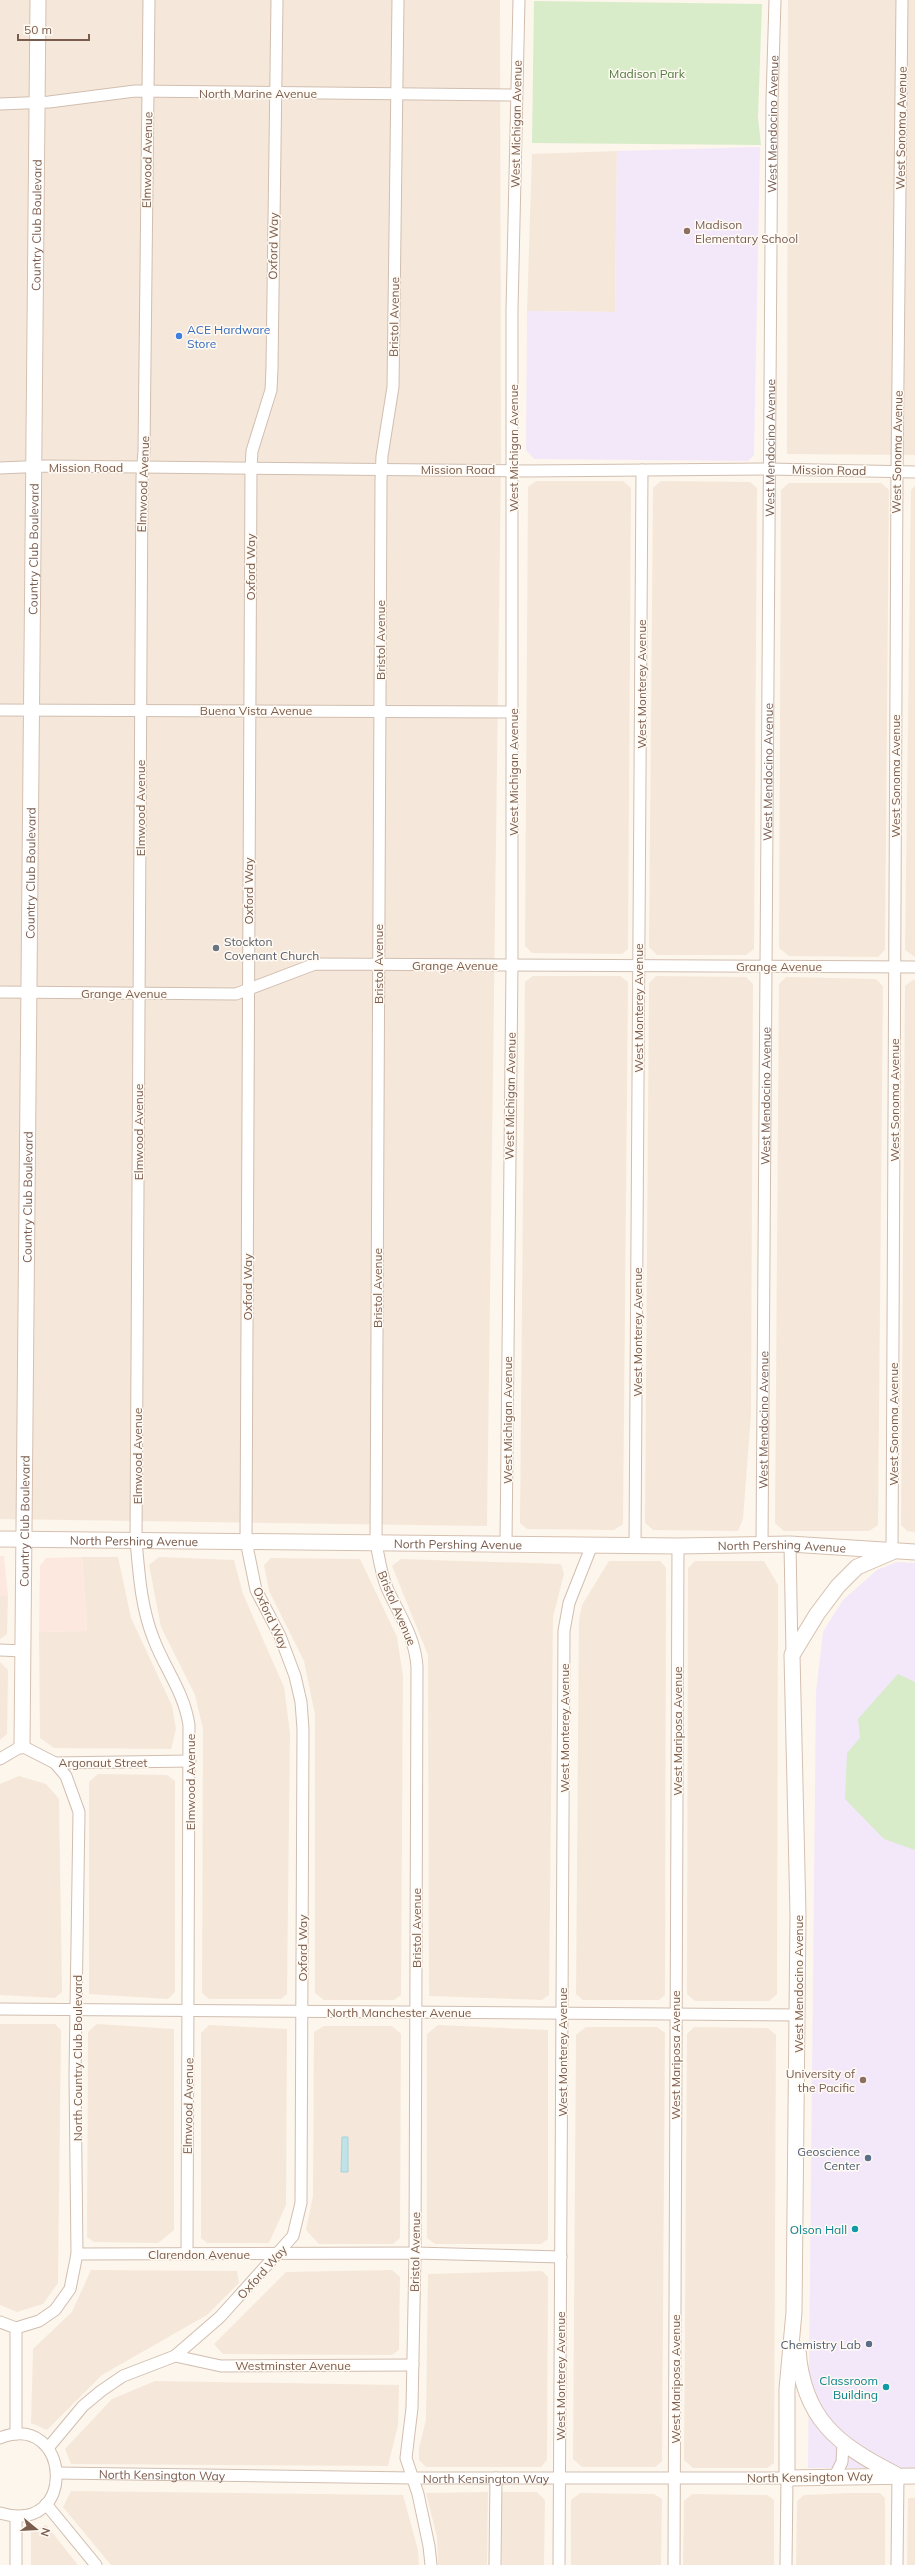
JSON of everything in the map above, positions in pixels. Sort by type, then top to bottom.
[{"type":"street","name":"Country Club Boulevard","points":[[22,1746],[38,0]]},
{"type":"street","name":"Elmwood Avenue","points":[[149,0],[140,709],[136,1540],[139,1581],[148,1623],[161,1657],[179,1687],[188,1713],[190,1761],[187,2254]]},
{"type":"street","name":"Oxford Way","points":[[48,2448],[83,2406],[101,2391],[123,2376],[175,2356],[220,2317],[280,2253],[292,2236],[302,2203],[303,1729],[301,1702],[288,1654],[256,1590],[246,1541],[251,468],[252,450],[271,390],[277,0]]},
{"type":"street","name":"Bristol Avenue","points":[[398,0],[393,387],[382,469],[378,964],[376,1543],[380,1566],[387,1588],[408,1627],[417,1657],[415,2253],[412,2418],[406,2458],[413,2478],[424,2522],[431,2565]]},
{"type":"street","name":"West Michigan Avenue","points":[[506,1544],[512,965],[512,310],[519,0]]},
{"type":"street","name":"West Mendocino Avenue","points":[[762,1544],[772,108],[775,0]]},
{"type":"street","name":"West Sonoma Avenue","points":[[892,1552],[897,471],[902,0]]},
{"type":"street","name":"North Marine Avenue","points":[[0,104],[37,103],[101,94],[148,92],[516,96]]},
{"type":"street","name":"Mission Road","points":[[0,468],[143,467],[513,470],[770,469],[915,472]]},
{"type":"street","name":"West Monterey Avenue","points":[[635,1545],[642,470]]},
{"type":"street","name":"Buena Vista Avenue","points":[[0,710],[140,709],[513,712]]},
{"type":"street","name":"Grange Avenue","points":[[0,992],[236,994],[314,964],[915,967]]},
{"type":"street","name":"North Pershing Avenue","points":[[0,1539],[678,1546],[790,1544],[892,1552],[915,1552]]},
{"type":"street","name":"West Mendocino Avenue","points":[[786,2565],[787,2389],[794,2312],[798,2015],[798,1915],[790,1544]]},
{"type":"street","name":"West Monterey Avenue","points":[[559,2565],[565,1619],[568,1603],[592,1545]]},
{"type":"street","name":"West Mariposa Avenue","points":[[674,2565],[678,1546]]},
{"type":"street","points":[[792,1655],[817,1614],[838,1586],[858,1567],[892,1552]]},
{"type":"street","points":[[0,1650],[23,1651]]},
{"type":"street","points":[[0,1759],[22,1746]]},
{"type":"street","name":"Argonaut Street","points":[[22,1746],[55,1763],[190,1761]]},
{"type":"street","name":"North Country Club Boulevard","points":[[16,2328],[39,2321],[59,2306],[70,2289],[77,2254],[76,2009],[79,1812],[66,1776],[55,1763]]},
{"type":"street","name":"North Manchester Avenue","points":[[0,2009],[798,2015]]},
{"type":"street","name":"Clarendon Avenue","points":[[77,2254],[415,2253],[560,2257]]},
{"type":"street","name":"West Mendocino Avenue","points":[[794,2312],[799,2370],[805,2390],[823,2422],[843,2444],[863,2458],[898,2476]]},
{"type":"street","points":[[0,2322],[16,2328],[16,2434]]},
{"type":"street","name":"Westminster Avenue","points":[[175,2356],[221,2366],[413,2364]]},
{"type":"street","points":[[0,2438],[16,2434],[34,2438],[48,2448],[57,2465],[56,2489],[46,2504],[33,2513],[16,2517],[0,2513]]},
{"type":"street","points":[[835,2476],[842,2462],[843,2444]]},
{"type":"street","name":"North Kensington Way","points":[[57,2473],[413,2478],[560,2476],[787,2478],[835,2476],[915,2476]]},
{"type":"street","points":[[897,2565],[898,2476]]},
{"type":"street","points":[[495,2565],[496,2478]]},
{"type":"street","points":[[46,2504],[96,2565]]},
{"type":"street","points":[[16,2517],[16,2565]]},
{"type":"shaded area","points":[[0,0],[500,0],[501,462],[487,1526],[0,1519]]},
{"type":"shaded area","points":[[788,0],[915,0],[915,455],[787,454]]},
{"type":"shaded area","name":"Madison Elementary School","points":[[760,147],[754,455],[748,461],[534,459],[526,450],[527,311],[615,312],[617,151]]},
{"type":"shaded area","points":[[617,151],[615,312],[527,311],[532,154]]},
{"type":"shaded area","points":[[536,481],[623,481],[631,488],[628,949],[622,954],[532,953],[525,946],[528,487]]},
{"type":"shaded area","points":[[661,481],[750,482],[757,488],[754,949],[746,955],[657,955],[649,947],[653,488]]},
{"type":"shaded area","points":[[789,483],[881,483],[889,490],[885,950],[878,957],[789,956],[779,948],[781,490]]},
{"type":"shaded area","points":[[915,486],[915,957],[905,950],[911,490]]},
{"type":"shaded area","points":[[533,976],[620,976],[628,982],[623,1524],[614,1530],[527,1529],[520,1523],[525,982]]},
{"type":"shaded area","points":[[656,976],[746,977],[753,984],[751,1414],[743,1519],[738,1531],[653,1530],[645,1523],[649,983]]},
{"type":"shaded area","points":[[786,977],[876,979],[883,986],[878,1525],[869,1531],[784,1531],[775,1523],[779,984]]},
{"type":"shaded area","points":[[915,980],[915,1532],[907,1531],[901,1525],[905,986]]},
{"type":"shaded area","points":[[0,1556],[4,1556],[8,1596],[0,1596]]},
{"type":"shaded area","points":[[82,1557],[118,1557],[131,1618],[172,1706],[176,1729],[171,1749],[54,1748],[40,1738],[39,1632],[87,1631]]},
{"type":"shaded area","points":[[82,1557],[87,1631],[39,1632],[40,1566],[46,1558]]},
{"type":"shaded area","points":[[159,1557],[234,1560],[243,1594],[284,1687],[290,1733],[287,1994],[281,1999],[209,1999],[202,1993],[203,1729],[195,1695],[161,1627],[149,1565]]},
{"type":"shaded area","points":[[271,1558],[360,1559],[397,1637],[403,1676],[401,1995],[394,2000],[324,2000],[315,1993],[315,1715],[304,1661],[269,1591],[264,1565]]},
{"type":"shaded area","points":[[401,1559],[561,1564],[564,1574],[553,1617],[549,1995],[542,2000],[429,1996],[428,1655],[392,1566]]},
{"type":"shaded area","points":[[609,1561],[660,1561],[666,1568],[665,1995],[659,2000],[583,2000],[576,1994],[579,1620],[582,1605]]},
{"type":"shaded area","points":[[695,1561],[764,1561],[778,1585],[777,1994],[769,2001],[695,2001],[687,1994],[688,1568]]},
{"type":"shaded area","name":"University of the Pacific","points":[[897,1562],[915,1563],[915,2468],[808,2468],[816,1692],[823,1632],[843,1600],[877,1570]]},
{"type":"shaded area","points":[[0,1596],[8,1596],[7,1634],[0,1639]]},
{"type":"shaded area","points":[[0,1662],[8,1670],[7,1734],[0,1740]]},
{"type":"shaded area","points":[[98,1774],[167,1775],[175,1781],[175,1992],[168,1999],[89,1994],[89,1782]]},
{"type":"shaded area","points":[[19,1776],[46,1784],[59,1799],[62,1992],[55,1998],[0,1995],[0,1784]]},
{"type":"shaded area","points":[[0,2024],[55,2024],[61,2030],[58,2283],[43,2304],[17,2312],[0,2305]]},
{"type":"shaded area","points":[[97,2024],[174,2029],[174,2230],[158,2243],[94,2242],[87,2237],[88,2032]]},
{"type":"shaded area","points":[[209,2025],[287,2029],[286,2205],[269,2243],[207,2243],[201,2238],[201,2033]]},
{"type":"shaded area","points":[[438,2025],[548,2030],[548,2239],[541,2244],[435,2244],[427,2238],[427,2034]]},
{"type":"shaded area","points":[[324,2026],[392,2026],[401,2034],[400,2238],[393,2244],[319,2244],[306,2230],[313,2196],[314,2032]]},
{"type":"shaded area","points":[[586,2027],[657,2027],[665,2033],[662,2461],[655,2467],[582,2467],[573,2459],[576,2035]]},
{"type":"shaded area","points":[[694,2027],[768,2028],[776,2035],[774,2463],[767,2468],[693,2468],[684,2460],[687,2034]]},
{"type":"shaded area","points":[[91,2270],[237,2271],[239,2283],[207,2315],[102,2375],[47,2430],[31,2423],[33,2349],[72,2312]]},
{"type":"shaded area","points":[[392,2270],[400,2277],[399,2350],[392,2355],[223,2354],[214,2344],[286,2272]]},
{"type":"shaded area","points":[[542,2271],[548,2277],[547,2460],[541,2467],[426,2467],[419,2460],[419,2448],[426,2420],[428,2274]]},
{"type":"shaded area","points":[[155,2381],[399,2385],[398,2425],[388,2466],[71,2464],[65,2449],[112,2399]]},
{"type":"shaded area","points":[[71,2491],[403,2495],[418,2550],[419,2565],[111,2565],[63,2507]]},
{"type":"shaded area","points":[[488,2492],[487,2565],[438,2565],[437,2537],[426,2493]]},
{"type":"shaded area","points":[[502,2492],[537,2492],[545,2500],[544,2565],[502,2565]]},
{"type":"shaded area","points":[[580,2493],[654,2494],[662,2499],[661,2565],[571,2565],[571,2500]]},
{"type":"shaded area","points":[[880,2493],[885,2498],[885,2565],[796,2565],[797,2501],[804,2495]]},
{"type":"shaded area","points":[[692,2494],[767,2495],[774,2500],[774,2565],[683,2565],[684,2501]]},
{"type":"shaded area","points":[[908,2498],[915,2498],[915,2565],[907,2565]]},
{"type":"shaded area","points":[[46,2525],[78,2565],[31,2565],[31,2532]]},
{"type":"green space","name":"Madison Park","points":[[534,1],[762,4],[758,117],[761,145],[532,143]]},
{"type":"green space","points":[[898,1674],[915,1682],[915,1850],[884,1839],[845,1799],[847,1753],[860,1738],[858,1719]]},
{"type":"water","points":[[342,2137],[348,2137],[348,2172],[341,2172]]},
{"type":"place","name":"Madison Elementary School","points":[[687,231]]},
{"type":"place","name":"ACE Hardware Store","points":[[179,336]]},
{"type":"place","name":"Stockton Covenant Church","points":[[216,948]]},
{"type":"place","name":"University of the Pacific","points":[[863,2080]]},
{"type":"place","name":"Geoscience Center","points":[[868,2158]]},
{"type":"place","name":"Olson Hall","points":[[855,2229]]},
{"type":"place","name":"Chemistry Lab","points":[[869,2344]]},
{"type":"place","name":"Classroom Building","points":[[886,2387]]}]
